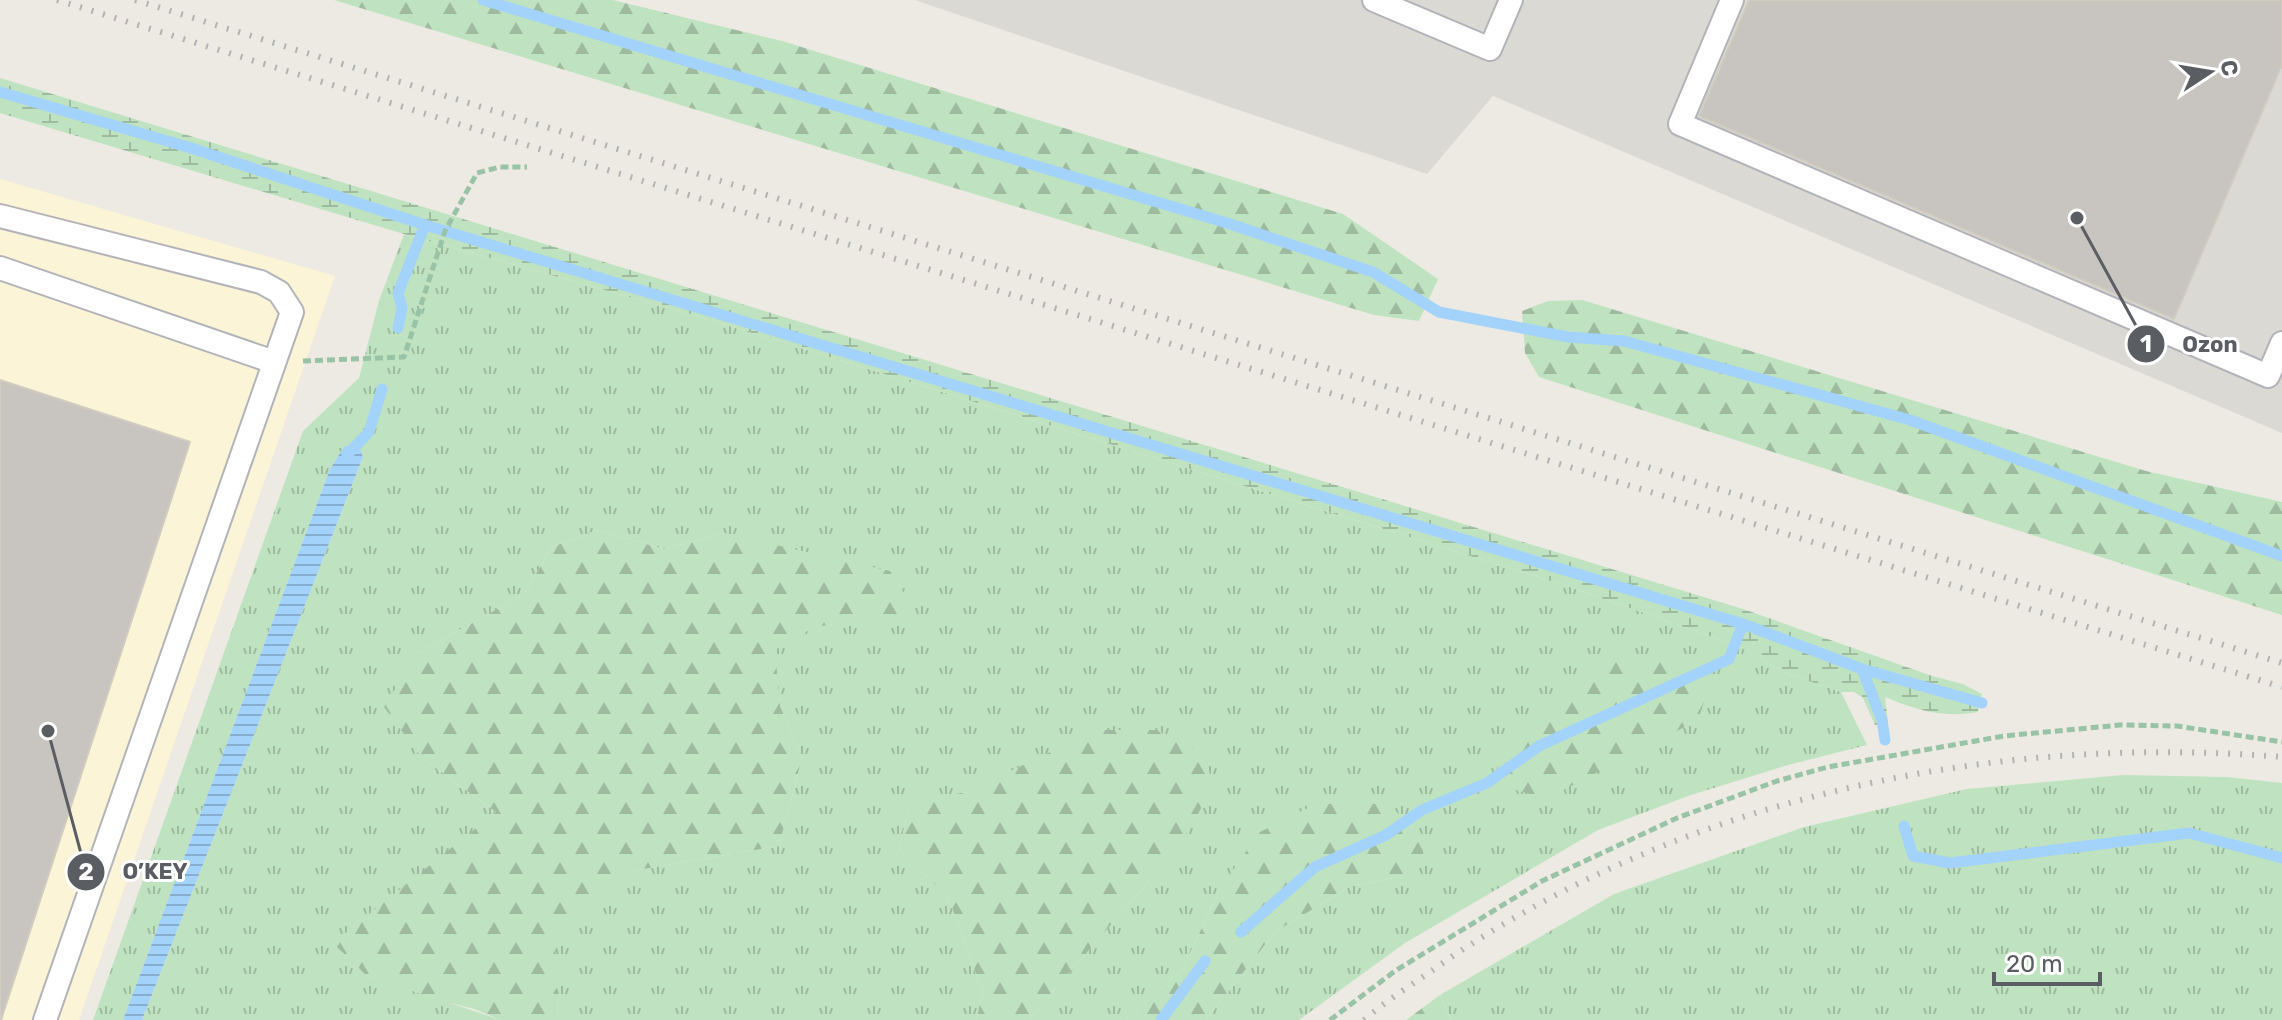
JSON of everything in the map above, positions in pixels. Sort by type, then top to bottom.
[{"type":"lane","points":[[1374,0],[1490,49],[1511,0]]},
{"type":"lane","points":[[1732,0],[1680,124],[2268,376],[2282,343]]},
{"type":"lane","points":[[0,216],[261,282],[279,292],[292,312],[45,1020]]},
{"type":"lane","points":[[0,268],[274,362]]},
{"type":"path","points":[[274,362],[404,357],[445,231],[477,173],[500,167],[527,167]]},
{"type":"path","points":[[1330,1020],[1395,971],[1542,881],[1677,818],[1777,781],[1828,767],[2004,736],[2120,725],[2177,726],[2282,742]]},
{"type":"shaded area","points":[[915,0],[2282,0],[2282,433],[1493,96],[1427,174]]},
{"type":"shaded area","points":[[0,179],[335,276],[79,1020],[0,1020]]},
{"type":"green space","points":[[334,0],[613,0],[782,41],[1343,214],[1438,279],[1419,321],[1374,315]]},
{"type":"green space","points":[[0,78],[1743,609],[1932,676],[1963,684],[1982,694],[1978,712],[1931,712],[1885,697],[1888,722],[1875,725],[1863,698],[1854,692],[1841,692],[1785,673],[1741,647],[1570,587],[694,315],[404,234],[0,113]]},
{"type":"green space","points":[[404,234],[694,315],[1570,587],[1741,647],[1785,673],[1841,692],[1867,745],[1788,765],[1688,796],[1598,830],[1405,943],[1299,1020],[1206,1020],[1275,932],[1351,886],[1399,877],[1221,887],[1183,968],[1126,1020],[1028,1020],[1177,849],[1028,764],[967,792],[910,803],[899,850],[948,897],[983,992],[976,1020],[558,1020],[554,927],[637,870],[779,846],[802,758],[780,706],[774,650],[814,627],[916,613],[724,533],[664,549],[597,530],[552,547],[524,594],[417,654],[421,757],[496,812],[445,854],[366,975],[501,1020],[142,1020],[363,457],[357,444],[344,447],[330,469],[123,1020],[93,1020],[303,431],[359,378],[379,301]]},
{"type":"green space","points":[[1582,300],[2146,471],[2282,502],[2282,615],[1539,377],[1525,353],[1522,311],[1548,301]]},
{"type":"green space","points":[[597,530],[664,549],[724,533],[890,571],[917,614],[814,627],[775,650],[780,706],[802,758],[779,846],[637,870],[555,927],[558,1020],[501,1020],[366,975],[333,943],[496,812],[421,757],[384,707],[417,654],[524,594],[552,547]]},
{"type":"green space","points":[[1618,653],[1692,659],[1706,696],[1698,720],[1546,799],[1500,785],[1495,750],[1563,692]]},
{"type":"green space","points":[[1096,730],[1156,730],[1207,756],[1212,790],[1177,849],[1028,1020],[976,1020],[983,992],[948,897],[899,850],[910,802],[967,792]]},
{"type":"green space","points":[[2123,775],[2227,777],[2282,783],[2282,1020],[1451,1020],[1440,995],[1614,894],[1804,827],[1967,789]]},
{"type":"green space","points":[[1316,804],[1388,804],[1422,835],[1424,865],[1399,877],[1351,886],[1275,932],[1206,1020],[1126,1020],[1183,968],[1221,887],[1260,832]]},
{"type":"green space","points":[[1440,995],[1451,1020],[1406,1020]]},
{"type":"water","points":[[358,444],[363,457],[142,1020],[123,1020],[330,469],[344,447]]},
{"type":"building","points":[[1749,0],[2282,0],[2282,65],[2174,319],[1699,116]]},
{"type":"building","points":[[0,380],[190,442],[1,1020],[0,1020]]},
{"type":"waterway","points":[[483,0],[1227,223],[1373,272],[1439,312],[1568,337],[1624,341],[1910,420],[2282,556]]},
{"type":"waterway","points":[[0,92],[191,148],[425,225],[1743,624],[1862,669],[1882,720],[1885,740]]},
{"type":"waterway","points":[[398,328],[402,308],[398,293],[425,225]]},
{"type":"waterway","points":[[347,455],[369,432],[382,389]]},
{"type":"waterway","points":[[1241,932],[1315,867],[1386,835],[1422,810],[1487,783],[1539,746],[1729,659],[1743,624]]},
{"type":"waterway","points":[[1862,669],[1982,703]]},
{"type":"waterway","points":[[1904,826],[1913,856],[1950,863],[2189,833],[2282,858]]},
{"type":"waterway","points":[[1161,1020],[1205,961]]},
{"type":"railway","points":[[57,0],[2282,687]]},
{"type":"railway","points":[[135,0],[2282,663]]},
{"type":"railway","points":[[1364,1020],[1437,967],[1531,908],[1630,860],[1734,820],[1841,790],[1951,768],[2061,756],[2172,752],[2282,757]]},
{"type":"place","name":"Ozon","points":[[2077,218]]},
{"type":"place","name":"O’KEY","points":[[48,731]]}]
